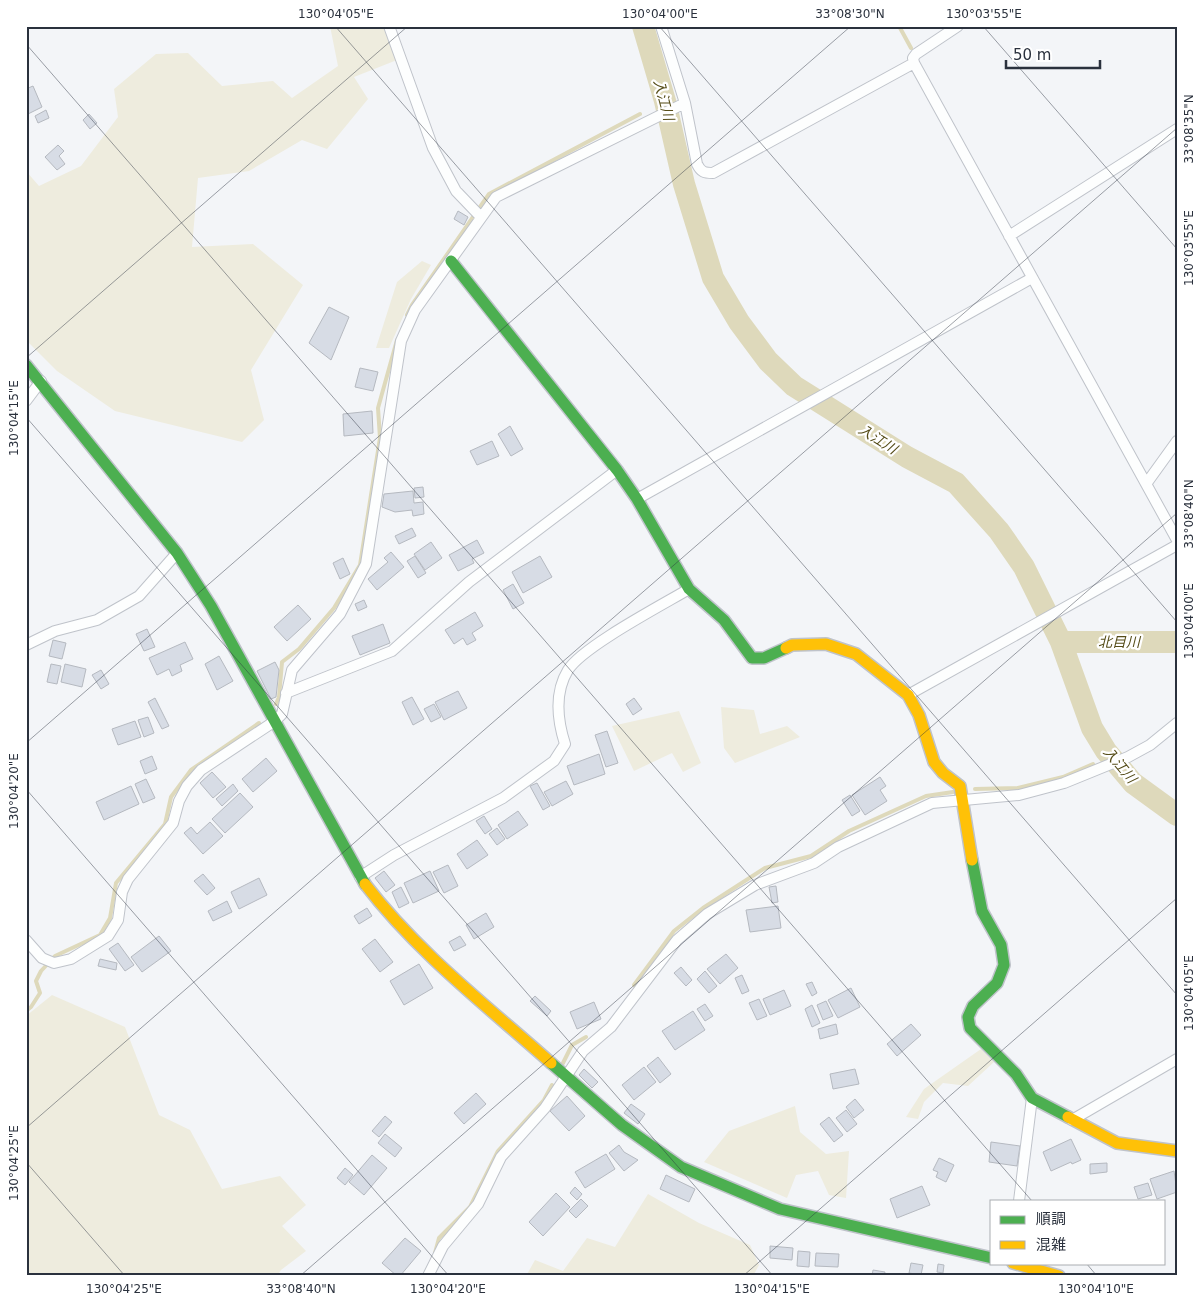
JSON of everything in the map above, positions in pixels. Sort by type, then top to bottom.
[{"type":"street","points":[[389,26],[433,148],[456,191],[480,216]]},
{"type":"street","points":[[661,26],[697,164],[705,174],[713,173],[914,64]]},
{"type":"street","points":[[958,26],[916,54],[913,58],[914,64],[1177,540]]},
{"type":"street","points":[[26,940],[42,958],[54,963],[71,959],[108,936],[118,920],[122,892],[128,879],[173,823],[178,801],[187,786],[201,770],[275,722],[282,714],[292,670],[340,614],[366,564],[400,341],[415,310],[451,261],[480,216],[496,197],[682,105]]},
{"type":"street","points":[[1009,236],[1177,129]]},
{"type":"street","points":[[451,261],[617,470],[688,589],[724,620],[752,658],[764,658],[792,645],[826,644],[856,654],[908,695],[918,715],[934,762],[943,773],[960,786],[964,800],[977,893],[982,911],[1001,945],[1004,965],[997,983],[973,1006],[968,1017],[970,1028],[1016,1074],[1032,1098],[1117,1143],[1177,1151]]},
{"type":"street","points":[[636,499],[1032,278]]},
{"type":"street","points":[[26,365],[132,493],[177,553],[212,606],[360,878],[389,914],[439,964],[622,1125],[681,1167],[780,1209],[990,1258]]},
{"type":"street","points":[[26,402],[41,381]]},
{"type":"street","points":[[1146,484],[1177,441]]},
{"type":"street","points":[[286,693],[392,651],[469,582],[617,470]]},
{"type":"street","points":[[908,695],[1177,545]]},
{"type":"street","points":[[26,644],[55,631],[97,620],[139,596],[177,553]]},
{"type":"street","points":[[360,878],[394,855],[503,798],[554,761],[564,744],[558,723],[558,699],[568,670],[585,652],[688,589]]},
{"type":"street","points":[[428,1276],[443,1246],[478,1204],[501,1157],[545,1108],[583,1051],[611,1027],[677,940],[707,914],[755,885],[814,862],[838,847],[932,803],[1019,795],[1064,783],[1128,757],[1150,745],[1177,723]]},
{"type":"street","points":[[1072,1120],[1177,1059]]},
{"type":"street","points":[[1019,1200],[1032,1098]]},
{"type":"street","points":[[1017,1264],[1059,1276]]},
{"type":"shaded area","points":[[330,26],[383,26],[397,60],[354,77],[368,99],[327,149],[302,140],[249,171],[198,178],[192,247],[253,244],[303,285],[251,370],[264,420],[242,442],[115,411],[57,371],[26,340],[26,171],[39,186],[81,166],[118,117],[114,89],[156,54],[188,53],[222,86],[273,81],[292,98],[338,66]]},
{"type":"shaded area","points":[[422,261],[431,265],[411,299],[389,348],[376,348],[397,282]]},
{"type":"shaded area","points":[[721,707],[754,710],[760,734],[787,726],[800,737],[735,763],[724,748]]},
{"type":"shaded area","points":[[679,711],[701,763],[683,772],[672,753],[634,771],[612,726]]},
{"type":"shaded area","points":[[52,995],[125,1027],[159,1115],[190,1130],[222,1189],[280,1176],[306,1205],[282,1226],[306,1251],[281,1270],[277,1276],[26,1276],[26,1016]]},
{"type":"shaded area","points":[[981,1049],[994,1062],[968,1086],[943,1083],[924,1102],[918,1119],[906,1117],[924,1089]]},
{"type":"shaded area","points":[[795,1106],[800,1132],[826,1154],[849,1151],[846,1198],[829,1195],[818,1171],[796,1175],[787,1198],[704,1162],[729,1131]]},
{"type":"shaded area","points":[[648,1194],[699,1223],[750,1245],[759,1265],[753,1276],[526,1276],[535,1260],[563,1271],[587,1238],[615,1247]]},
{"type":"building","points":[[33,86],[42,107],[26,115],[26,89]]},
{"type":"building","points":[[46,110],[49,118],[38,123],[35,116]]},
{"type":"building","points":[[89,114],[97,123],[90,129],[83,120]]},
{"type":"building","points":[[58,145],[64,151],[59,156],[65,164],[57,170],[45,157]]},
{"type":"building","points":[[458,211],[468,217],[464,225],[454,219]]},
{"type":"building","points":[[329,307],[349,317],[331,360],[309,343]]},
{"type":"building","points":[[360,368],[378,372],[373,391],[355,387]]},
{"type":"building","points":[[372,411],[373,433],[344,436],[343,414]]},
{"type":"building","points":[[510,426],[523,449],[511,456],[498,434]]},
{"type":"building","points":[[492,441],[499,456],[477,465],[470,451]]},
{"type":"building","points":[[423,487],[424,497],[415,498],[414,488]]},
{"type":"building","points":[[413,491],[414,503],[423,502],[424,514],[413,516],[412,510],[395,512],[382,507],[384,494]]},
{"type":"building","points":[[412,528],[416,536],[399,544],[395,536]]},
{"type":"building","points":[[477,540],[484,553],[472,559],[474,563],[458,571],[449,555]]},
{"type":"building","points":[[431,542],[442,558],[425,570],[414,554]]},
{"type":"building","points":[[391,552],[404,567],[377,590],[368,579],[388,562],[384,558]]},
{"type":"building","points":[[415,556],[426,573],[418,578],[407,561]]},
{"type":"building","points":[[540,556],[552,577],[523,593],[512,572]]},
{"type":"building","points":[[343,558],[350,574],[340,579],[333,563]]},
{"type":"building","points":[[513,584],[524,603],[513,609],[503,590]]},
{"type":"building","points":[[364,600],[367,607],[358,611],[355,604]]},
{"type":"building","points":[[298,605],[311,619],[287,641],[274,627]]},
{"type":"building","points":[[475,612],[483,626],[472,633],[476,640],[467,645],[463,638],[454,644],[445,630]]},
{"type":"building","points":[[383,624],[390,643],[360,655],[352,636]]},
{"type":"building","points":[[147,629],[155,647],[144,651],[136,634]]},
{"type":"building","points":[[53,640],[66,643],[62,659],[49,656]]},
{"type":"building","points":[[185,642],[193,659],[180,665],[182,671],[172,676],[169,669],[157,675],[149,658]]},
{"type":"building","points":[[219,656],[233,681],[217,690],[205,664]]},
{"type":"building","points":[[275,662],[279,670],[276,697],[271,699],[257,671]]},
{"type":"building","points":[[51,664],[61,666],[57,684],[47,682]]},
{"type":"building","points":[[65,664],[86,669],[82,687],[61,682]]},
{"type":"building","points":[[101,670],[109,684],[101,689],[92,675]]},
{"type":"building","points":[[458,691],[467,708],[444,720],[435,702]]},
{"type":"building","points":[[412,697],[424,719],[413,725],[402,702]]},
{"type":"building","points":[[155,698],[169,726],[162,729],[148,702]]},
{"type":"building","points":[[634,698],[642,709],[633,715],[626,704]]},
{"type":"building","points":[[434,704],[441,717],[431,722],[424,709]]},
{"type":"building","points":[[148,717],[154,733],[144,737],[138,720]]},
{"type":"building","points":[[135,721],[141,737],[118,745],[112,729]]},
{"type":"building","points":[[607,731],[618,763],[606,767],[595,735]]},
{"type":"building","points":[[599,754],[605,774],[574,785],[567,766]]},
{"type":"building","points":[[152,756],[157,769],[145,774],[140,761]]},
{"type":"building","points":[[266,758],[277,771],[253,792],[242,779]]},
{"type":"building","points":[[212,772],[226,787],[213,798],[200,783]]},
{"type":"building","points":[[880,777],[886,786],[880,790],[887,801],[865,815],[852,795]]},
{"type":"building","points":[[146,779],[155,798],[143,803],[135,784]]},
{"type":"building","points":[[566,781],[573,794],[552,806],[544,792]]},
{"type":"building","points":[[537,783],[550,806],[543,810],[530,786]]},
{"type":"building","points":[[233,784],[238,791],[222,806],[216,799]]},
{"type":"building","points":[[131,786],[139,804],[104,820],[96,802]]},
{"type":"building","points":[[240,793],[253,807],[225,833],[212,819]]},
{"type":"building","points":[[850,795],[860,811],[852,816],[842,800]]},
{"type":"building","points":[[518,811],[528,825],[507,839],[498,825]]},
{"type":"building","points":[[484,816],[492,829],[485,834],[476,821]]},
{"type":"building","points":[[210,822],[223,836],[203,854],[184,833],[191,827],[197,834]]},
{"type":"building","points":[[497,828],[505,839],[497,845],[489,834]]},
{"type":"building","points":[[477,840],[488,855],[467,869],[457,854]]},
{"type":"building","points":[[448,865],[458,886],[444,893],[433,872]]},
{"type":"building","points":[[384,871],[395,885],[386,892],[375,878]]},
{"type":"building","points":[[430,871],[439,891],[413,903],[404,883]]},
{"type":"building","points":[[203,874],[215,888],[207,895],[194,881]]},
{"type":"building","points":[[259,878],[267,895],[239,909],[231,892]]},
{"type":"building","points":[[776,886],[778,902],[772,903],[769,887]]},
{"type":"building","points":[[401,887],[409,903],[399,908],[392,892]]},
{"type":"building","points":[[227,901],[232,912],[213,921],[208,911]]},
{"type":"building","points":[[778,906],[781,928],[750,932],[746,910]]},
{"type":"building","points":[[367,908],[372,916],[359,924],[354,916]]},
{"type":"building","points":[[486,913],[494,927],[474,939],[466,925]]},
{"type":"building","points":[[159,936],[171,951],[142,972],[131,957]]},
{"type":"building","points":[[460,936],[466,945],[454,951],[449,942]]},
{"type":"building","points":[[375,939],[393,962],[380,972],[362,949]]},
{"type":"building","points":[[118,943],[134,965],[125,971],[109,949]]},
{"type":"building","points":[[726,954],[738,968],[720,984],[707,969]]},
{"type":"building","points":[[100,959],[117,963],[116,970],[98,966]]},
{"type":"building","points":[[419,964],[433,988],[404,1005],[390,981]]},
{"type":"building","points":[[681,967],[692,980],[686,986],[674,973]]},
{"type":"building","points":[[705,971],[717,986],[709,993],[697,979]]},
{"type":"building","points":[[742,975],[749,991],[742,994],[735,978]]},
{"type":"building","points":[[812,982],[817,993],[812,996],[806,984]]},
{"type":"building","points":[[851,988],[860,1007],[838,1018],[828,1000]]},
{"type":"building","points":[[784,990],[791,1006],[770,1015],[763,999]]},
{"type":"building","points":[[535,996],[551,1011],[547,1016],[530,1001]]},
{"type":"building","points":[[759,999],[767,1016],[757,1020],[749,1003]]},
{"type":"building","points":[[826,1001],[833,1016],[823,1020],[817,1005]]},
{"type":"building","points":[[594,1002],[601,1019],[577,1029],[570,1012]]},
{"type":"building","points":[[705,1004],[713,1016],[705,1021],[697,1009]]},
{"type":"building","points":[[812,1005],[820,1023],[812,1027],[805,1009]]},
{"type":"building","points":[[693,1011],[705,1030],[675,1050],[662,1031]]},
{"type":"building","points":[[836,1024],[838,1034],[820,1039],[818,1029]]},
{"type":"building","points":[[911,1024],[921,1035],[897,1056],[887,1044]]},
{"type":"building","points":[[658,1057],[671,1074],[660,1083],[647,1066]]},
{"type":"building","points":[[644,1067],[656,1082],[634,1100],[622,1085]]},
{"type":"building","points":[[584,1069],[598,1082],[592,1088],[579,1075]]},
{"type":"building","points":[[855,1069],[859,1084],[833,1089],[830,1074]]},
{"type":"building","points":[[476,1093],[486,1104],[464,1124],[454,1113]]},
{"type":"building","points":[[567,1096],[585,1116],[569,1131],[550,1111]]},
{"type":"building","points":[[855,1099],[864,1110],[854,1118],[846,1107]]},
{"type":"building","points":[[631,1104],[645,1114],[638,1124],[624,1113]]},
{"type":"building","points":[[846,1110],[857,1124],[847,1132],[836,1118]]},
{"type":"building","points":[[385,1116],[392,1122],[379,1137],[372,1131]]},
{"type":"building","points":[[829,1117],[843,1135],[834,1142],[820,1124]]},
{"type":"building","points":[[385,1134],[402,1148],[395,1157],[378,1143]]},
{"type":"building","points":[[1071,1139],[1081,1160],[1072,1164],[1071,1162],[1051,1171],[1043,1152]]},
{"type":"building","points":[[991,1142],[1020,1146],[1017,1166],[989,1162]]},
{"type":"building","points":[[619,1145],[624,1152],[638,1160],[624,1171],[609,1153]]},
{"type":"building","points":[[606,1154],[615,1169],[585,1188],[575,1172]]},
{"type":"building","points":[[372,1155],[387,1168],[364,1195],[349,1182]]},
{"type":"building","points":[[939,1158],[954,1165],[946,1182],[936,1177],[938,1172],[933,1170]]},
{"type":"building","points":[[1107,1163],[1107,1172],[1090,1174],[1090,1164]]},
{"type":"building","points":[[345,1168],[353,1175],[345,1185],[337,1178]]},
{"type":"building","points":[[1174,1171],[1177,1192],[1157,1199],[1150,1179]]},
{"type":"building","points":[[666,1175],[695,1189],[689,1202],[660,1189]]},
{"type":"building","points":[[1148,1183],[1152,1195],[1138,1199],[1134,1187]]},
{"type":"building","points":[[922,1186],[930,1205],[897,1218],[890,1199]]},
{"type":"building","points":[[575,1187],[582,1194],[577,1200],[570,1193]]},
{"type":"building","points":[[556,1193],[570,1207],[543,1236],[529,1222]]},
{"type":"building","points":[[581,1199],[588,1206],[576,1218],[569,1211]]},
{"type":"building","points":[[405,1238],[421,1251],[400,1276],[397,1276],[382,1263]]},
{"type":"building","points":[[770,1246],[793,1248],[792,1260],[770,1258]]},
{"type":"building","points":[[798,1251],[810,1252],[809,1267],[797,1266]]},
{"type":"building","points":[[816,1253],[839,1254],[838,1267],[815,1266]]},
{"type":"building","points":[[911,1263],[923,1265],[921,1275],[909,1273]]},
{"type":"building","points":[[938,1264],[944,1265],[943,1273],[937,1272]]},
{"type":"building","points":[[873,1270],[885,1272],[884,1276],[872,1276]]},
{"type":"waterway","name":"入江川","points":[[643,26],[665,101],[684,184],[713,278],[739,322],[768,361],[794,386],[907,457],[956,483],[999,531],[1024,567],[1061,642],[1092,728],[1106,751],[1133,783],[1177,815]]},
{"type":"waterway","points":[[899,26],[911,48]]},
{"type":"waterway","points":[[407,315],[489,194],[640,114]]},
{"type":"waterway","points":[[276,704],[279,697],[282,662],[299,649],[334,608],[360,565],[380,438],[378,408],[397,340]]},
{"type":"waterway","name":"北目川","points":[[1061,642],[1177,642]]},
{"type":"waterway","points":[[26,1011],[40,993],[36,981],[41,971],[55,956],[100,935],[110,918],[116,883],[165,824],[171,797],[191,770],[259,723]]},
{"type":"waterway","points":[[975,789],[1018,788],[1063,777],[1093,764]]},
{"type":"waterway","points":[[634,985],[674,931],[703,908],[765,868],[811,856],[849,831],[926,796],[953,792]]},
{"type":"waterway","points":[[563,1063],[572,1045],[586,1037]]},
{"type":"waterway","points":[[435,1253],[439,1238],[470,1207],[498,1151],[544,1100],[552,1085]]},
{"type":"traffic: fast","points":[[451,261],[617,470],[637,499],[689,589],[724,620],[752,658],[764,658],[786,648]]},
{"type":"traffic: fast","points":[[26,365],[177,553],[211,606],[365,884]]},
{"type":"traffic: fast","points":[[972,860],[982,911],[1001,945],[1004,965],[997,983],[973,1006],[968,1017],[970,1028],[1016,1074],[1032,1098],[1068,1117]]},
{"type":"traffic: fast","points":[[551,1063],[622,1125],[681,1167],[780,1209],[990,1258]]},
{"type":"traffic: slow","points":[[786,648],[792,645],[826,644],[856,654],[908,695],[919,715],[934,762],[943,773],[960,786],[972,860]]},
{"type":"traffic: slow","points":[[365,884],[407,933],[454,978],[551,1063]]},
{"type":"traffic: slow","points":[[1068,1117],[1117,1143],[1177,1151]]},
{"type":"traffic: slow","points":[[1017,1264],[1059,1276]]}]
